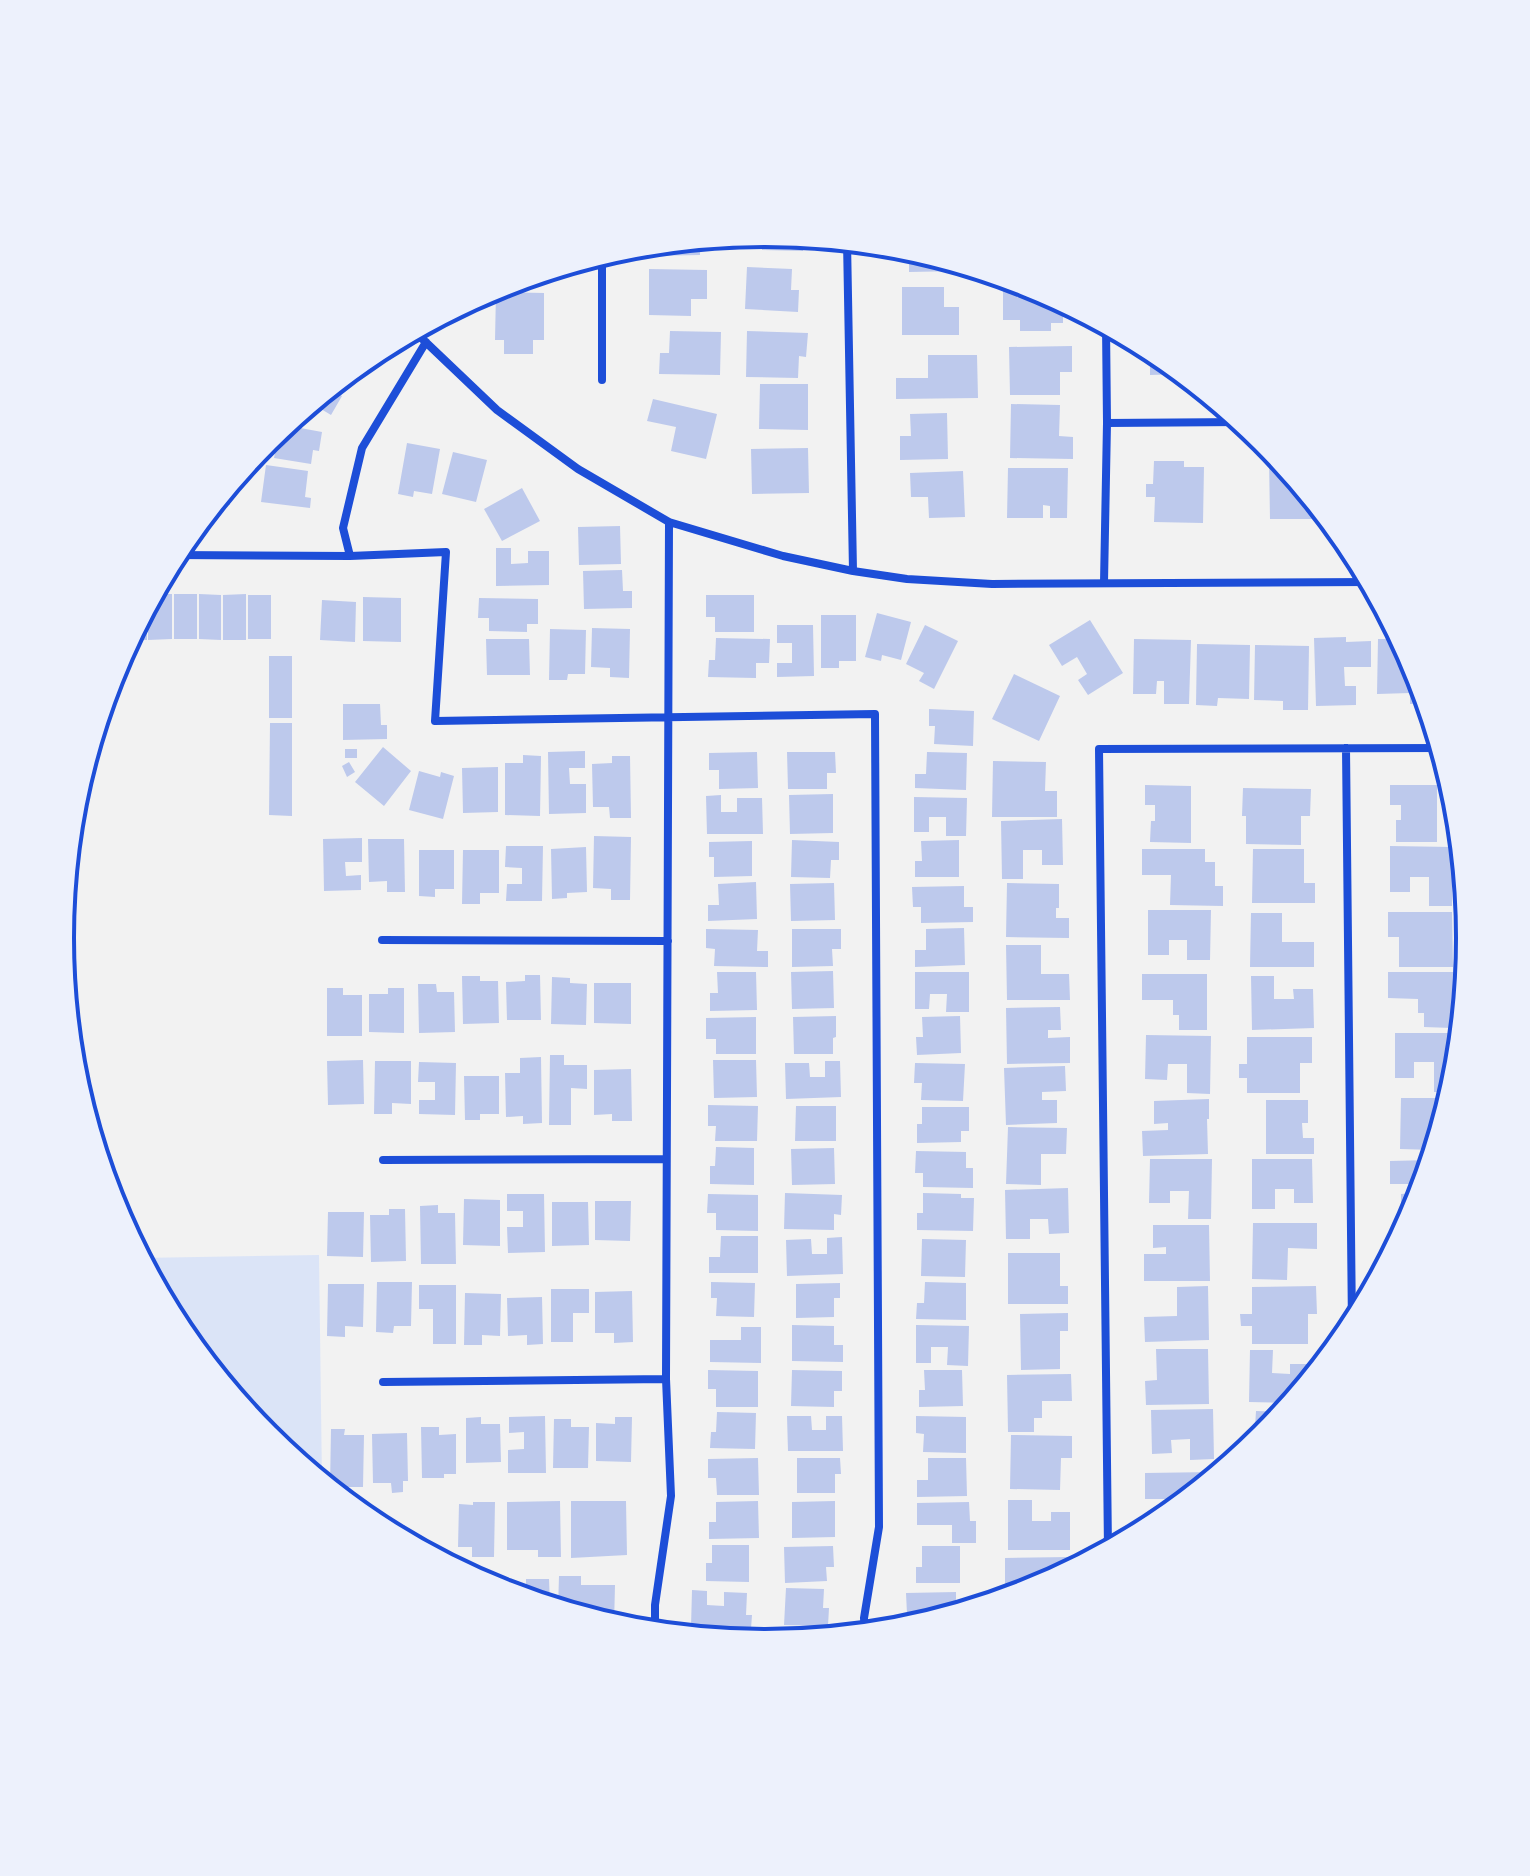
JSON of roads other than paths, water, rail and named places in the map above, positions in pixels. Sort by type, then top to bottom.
[{"type":"street","points":[[847,252],[853,571]]},
{"type":"street","points":[[602,267],[602,380]]},
{"type":"street","points":[[1104,583],[1106,338]]},
{"type":"street","points":[[422,339],[497,410],[578,469],[669,522],[783,556],[853,571],[959,583],[1357,582]]},
{"type":"street","points":[[350,556],[343,528],[362,448],[426,342]]},
{"type":"street","points":[[1107,423],[1225,422]]},
{"type":"street","points":[[655,1620],[671,1496],[666,1379],[669,522]]},
{"type":"street","points":[[189,555],[350,556],[446,552],[435,721],[875,714],[879,1527],[864,1622]]},
{"type":"street","points":[[1346,748],[1352,1303]]},
{"type":"street","points":[[1108,1537],[1099,749],[1429,748]]},
{"type":"street","points":[[382,940],[668,941]]},
{"type":"street","points":[[383,1160],[666,1159]]},
{"type":"street","points":[[383,1382],[666,1379]]}]
